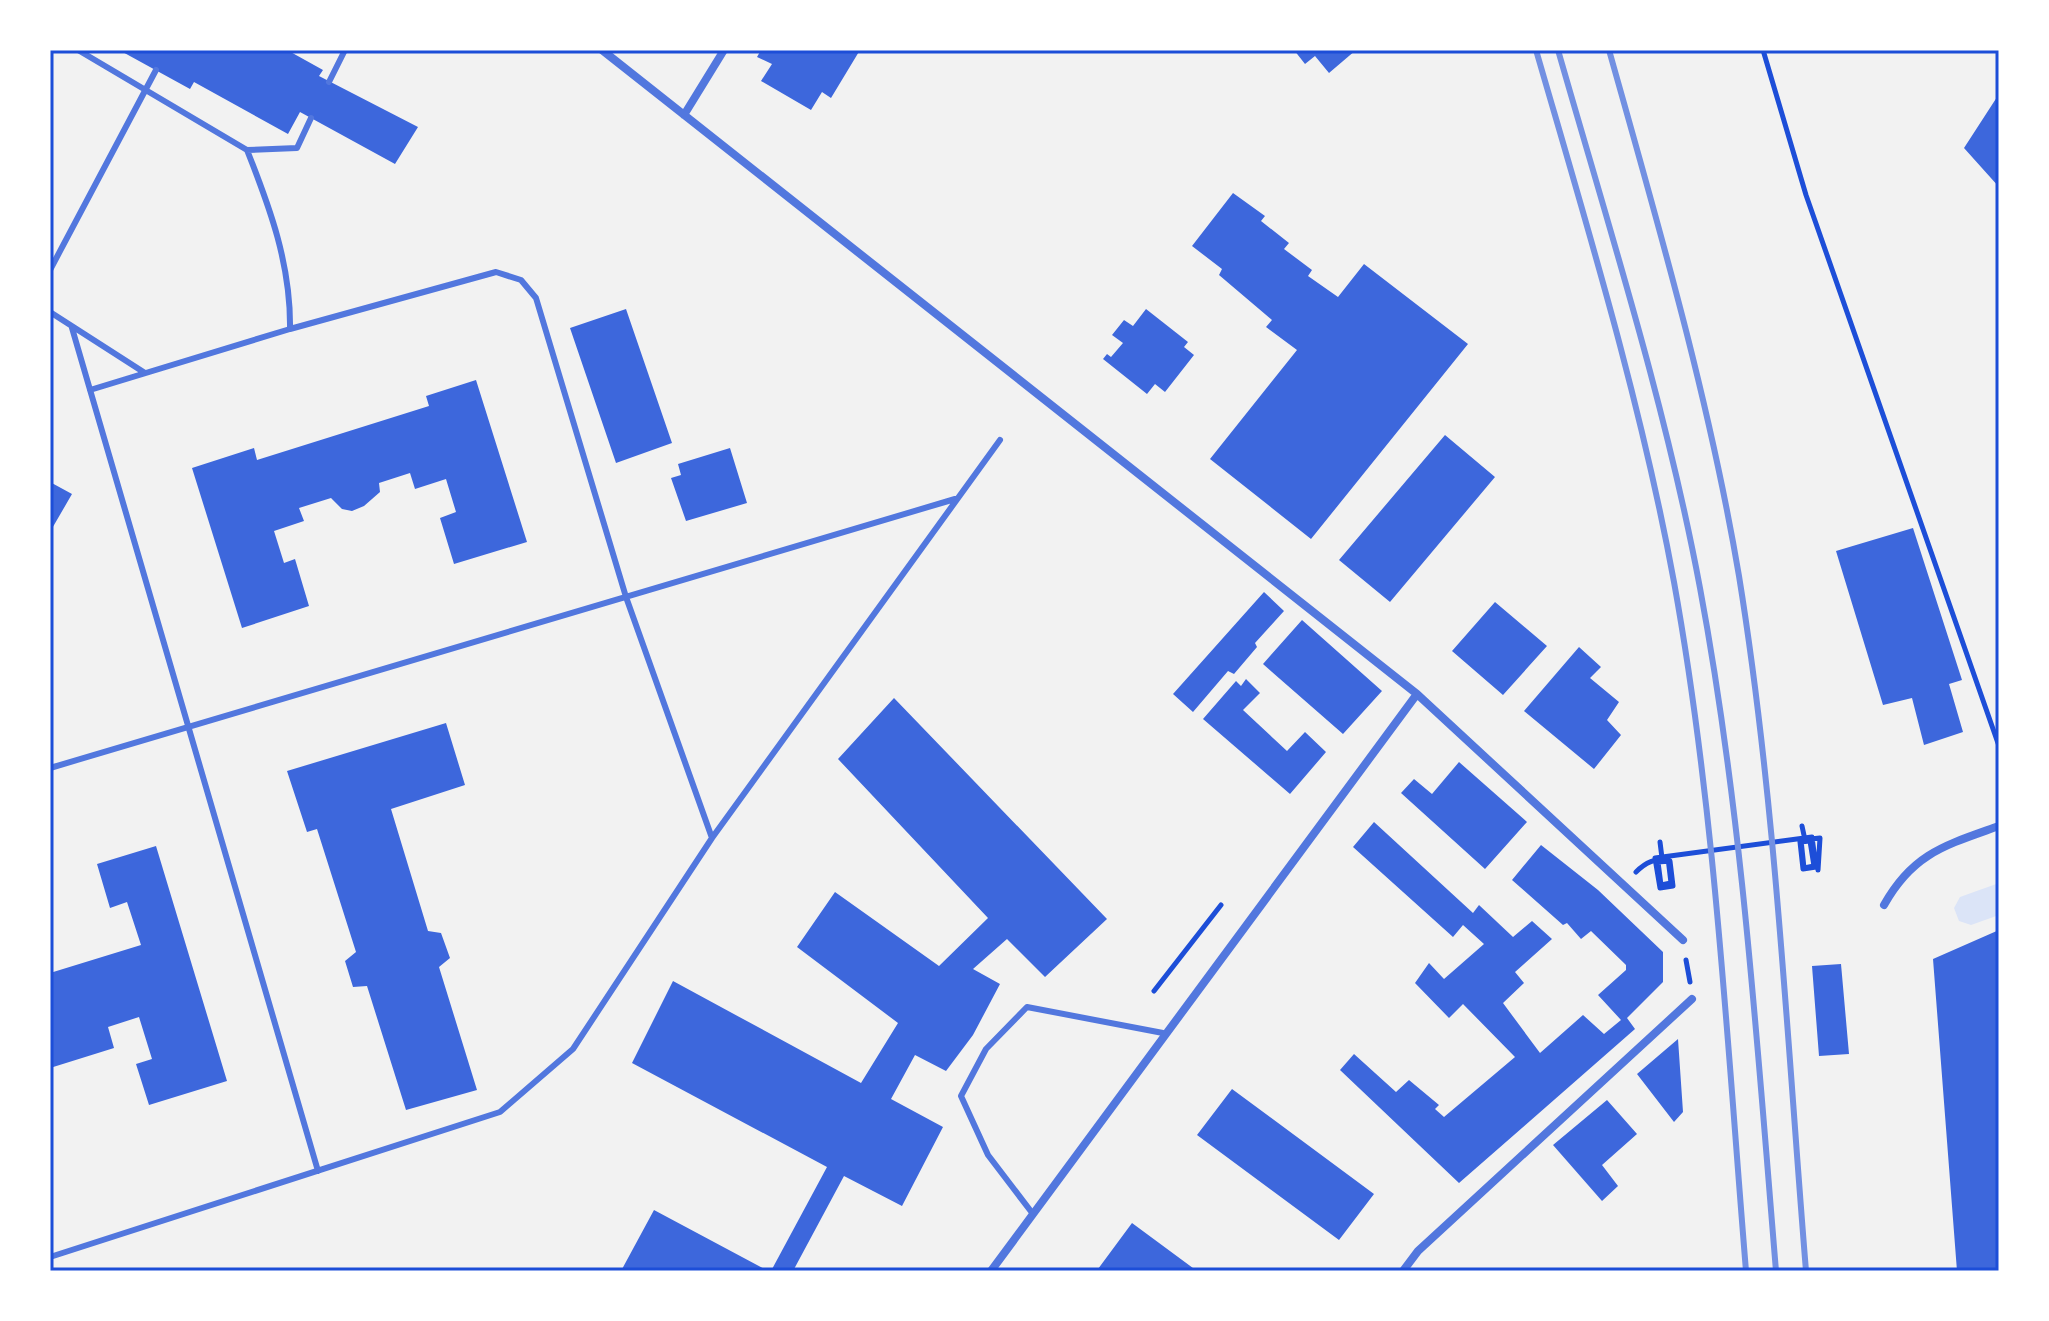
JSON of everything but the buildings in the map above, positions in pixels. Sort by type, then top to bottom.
[{"type":"street","points":[[602,50],[1417,694],[1624,882],[1683,940]]},
{"type":"street","points":[[684,115],[724,50]]},
{"type":"street","points":[[991,1271],[1163,1033],[1417,694]]},
{"type":"street","points":[[1884,905],[1902,877],[1919,860],[1944,846],[1999,826]]},
{"type":"street","points":[[1403,1271],[1418,1251],[1692,999]]},
{"type":"lane","points":[[78,50],[247,150],[297,148],[311,118]]},
{"type":"lane","points":[[329,82],[345,50]]},
{"type":"lane","points":[[50,270],[156,70]]},
{"type":"lane","points":[[247,150],[275,221],[290,298],[290,329]]},
{"type":"lane","points":[[90,390],[290,329],[496,272],[521,280],[536,298],[626,597],[712,838]]},
{"type":"lane","points":[[50,312],[145,373]]},
{"type":"lane","points":[[72,328],[318,1171]]},
{"type":"lane","points":[[50,1257],[500,1112],[573,1049],[712,838],[1000,440]]},
{"type":"lane","points":[[50,768],[957,499]]},
{"type":"lane","points":[[1033,1214],[988,1155],[961,1096],[986,1049],[1027,1007],[1163,1033]]},
{"type":"path","points":[[1763,50],[1806,195],[1999,746]]},
{"type":"path","points":[[1624,882],[1647,861],[1807,838],[1820,838],[1818,870]]},
{"type":"path","points":[[1807,838],[1801,840],[1802,854],[1804,868],[1814,866],[1810,841],[1800,842],[1803,869],[1816,867],[1807,838]]},
{"type":"path","points":[[1660,858],[1660,888],[1673,886],[1670,861],[1658,862],[1661,885],[1671,883],[1669,871],[1668,858],[1660,858]]},
{"type":"path","points":[[1154,991],[1221,905]]},
{"type":"path","points":[[1683,940],[1692,999]]},
{"type":"shaded area","points":[[1999,883],[1999,915],[1971,925],[1959,921],[1954,908],[1960,897]]},
{"type":"railway","points":[[1536,50],[1629,381],[1674,582],[1710,839],[1746,1271]]},
{"type":"railway","points":[[1558,50],[1654,385],[1700,588],[1715,673],[1737,843],[1755,1014],[1776,1271]]},
{"type":"railway","points":[[1609,50],[1698,377],[1739,576],[1771,836],[1806,1271]]}]
